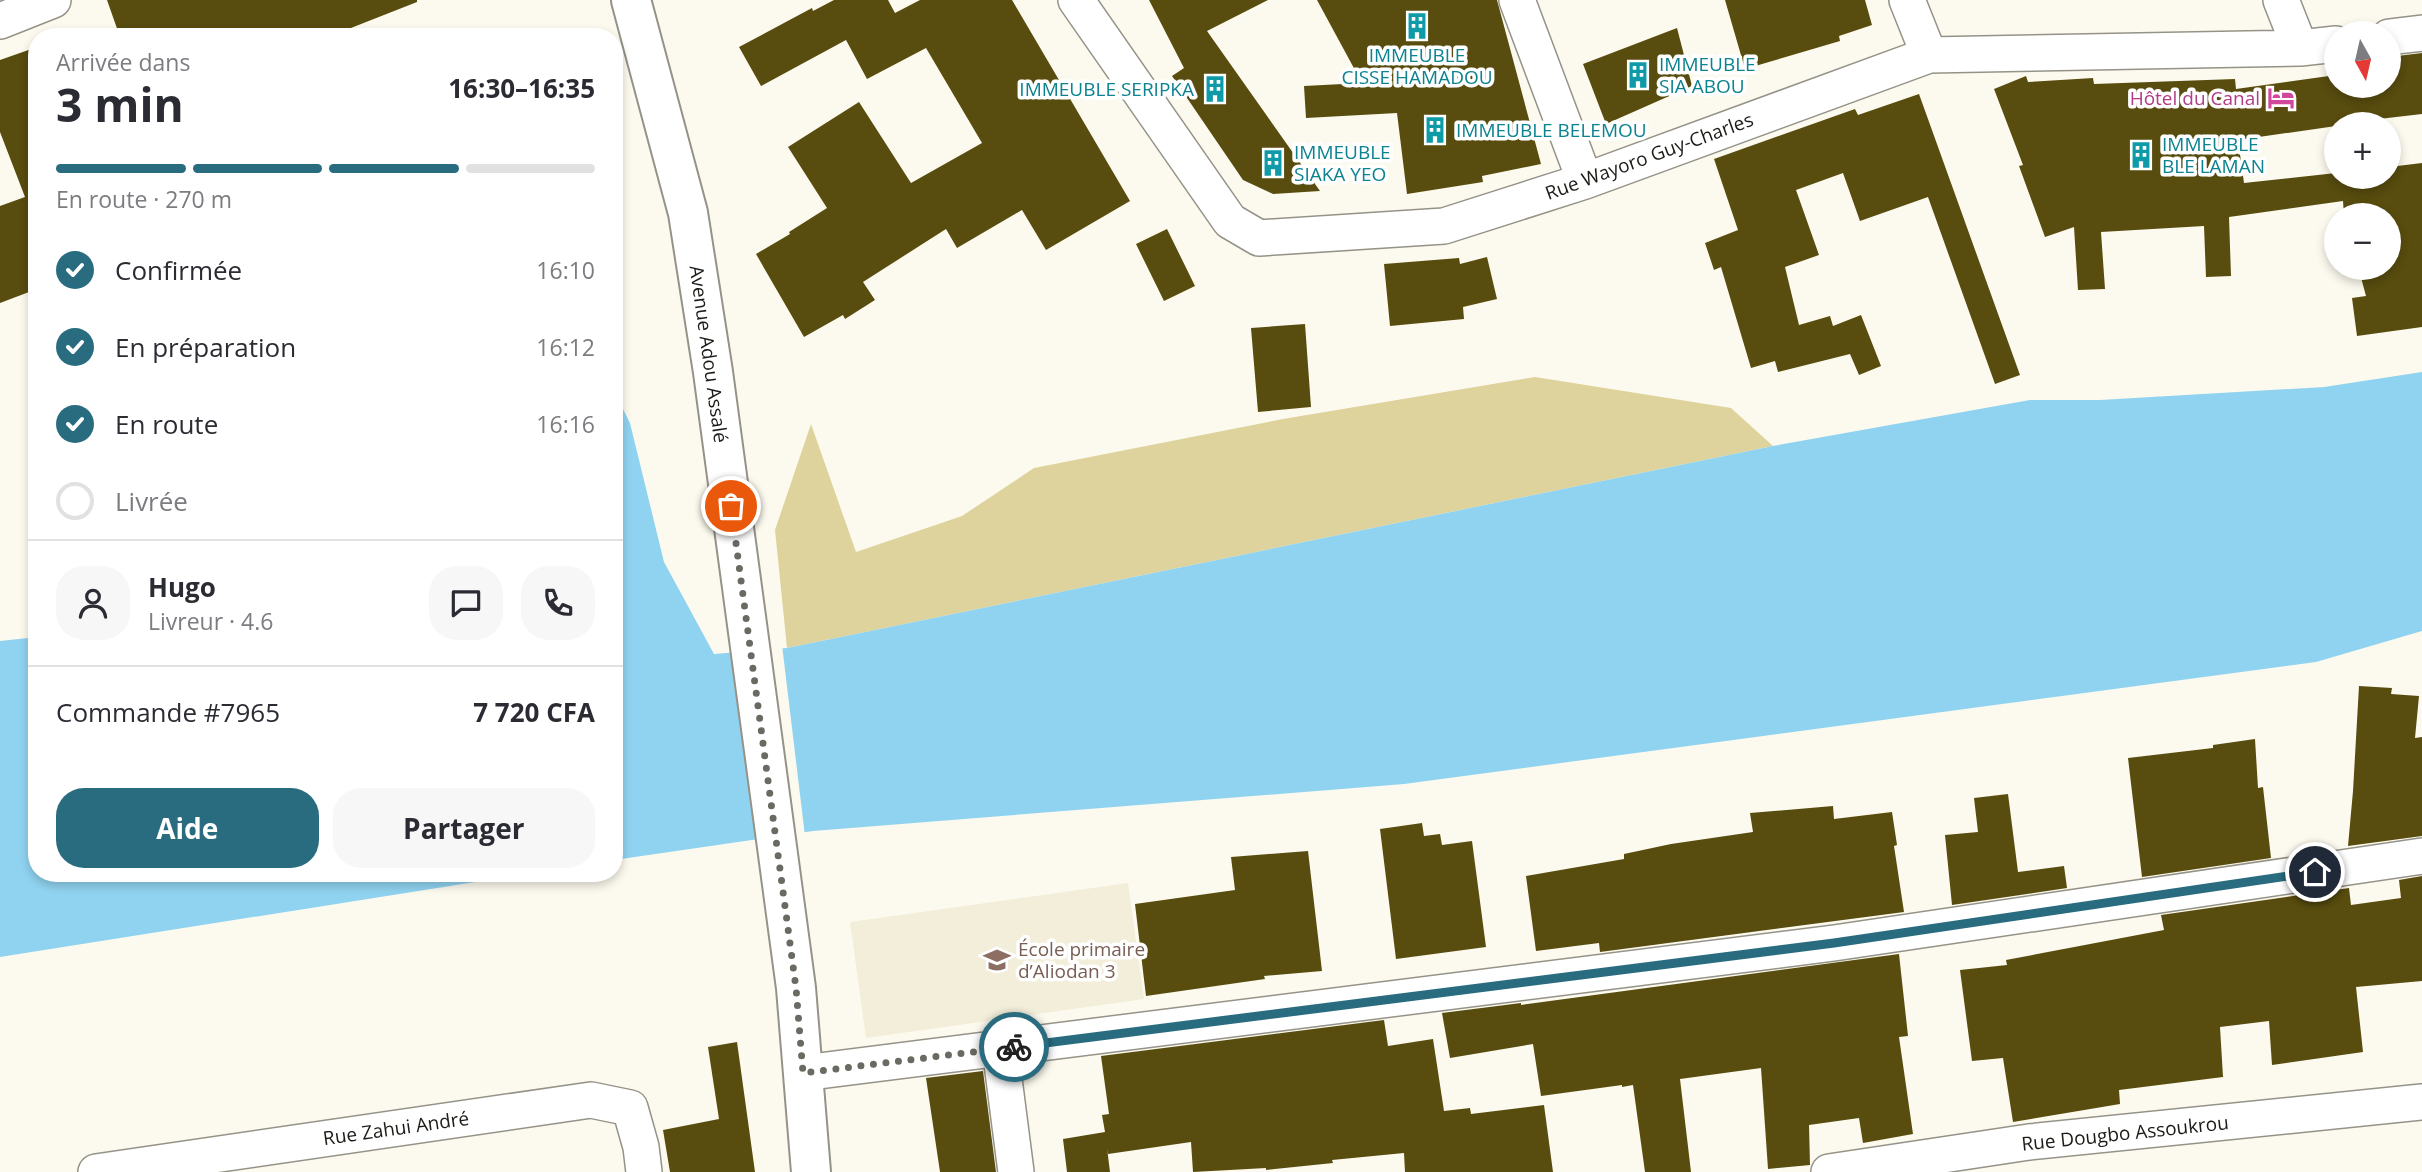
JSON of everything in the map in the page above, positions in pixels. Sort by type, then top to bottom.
[{"type":"street","points":[[0,21],[53,0]]},
{"type":"street","name":"Avenue Adou Assalé","points":[[631,0],[688,213],[713,372],[796,988],[811,1172]]},
{"type":"street","name":"Rue Wayoro Guy-Charles","points":[[1076,0],[1230,221],[1259,238],[1444,226],[1585,181],[1929,55],[2324,45]]},
{"type":"street","points":[[1517,0],[1585,181]]},
{"type":"street","points":[[1908,0],[1929,55]]},
{"type":"street","points":[[2281,0],[2300,48]]},
{"type":"street","points":[[2401,36],[2422,33]]},
{"type":"street","points":[[803,1073],[1834,943],[2422,856]]},
{"type":"street","points":[[1000,1048],[1016,1172]]},
{"type":"street","name":"Rue Zahui André","points":[[96,1172],[591,1100],[630,1108],[641,1147],[644,1172]]},
{"type":"street","name":"Rue Dougbo Assoukrou","points":[[1829,1172],[2029,1142],[2422,1101]]},
{"type":"shaded area","points":[[1535,377],[1731,408],[1773,446],[787,648],[775,530],[811,424],[856,552],[962,516],[1034,468],[1283,419]]},
{"type":"shaded area","name":"École primaire d’Aliodan 3","points":[[1128,883],[1144,999],[866,1038],[850,922]]},
{"type":"water","points":[[2422,372],[2422,631],[2316,662],[1404,784],[813,831],[623,859],[623,409],[630,423],[664,562],[714,654],[787,648],[1773,446],[2030,400],[2100,400],[2324,387]]},
{"type":"water","points":[[28,638],[28,882],[475,882],[0,957],[0,641]]},
{"type":"pier","points":[[782,645],[805,836],[756,842],[733,649]]},
{"type":"building","points":[[107,0],[417,0],[351,28],[117,28]]},
{"type":"building","points":[[834,0],[888,0],[895,13],[920,0],[1012,0],[1130,201],[1046,250],[1022,210],[957,248],[946,229],[863,282],[875,300],[845,319],[843,315],[804,337],[756,254],[827,208],[788,147],[859,102],[911,183],[982,143],[926,48],[867,79],[846,40],[761,86],[739,47],[812,8],[813,11]]},
{"type":"building","points":[[1149,0],[1268,0],[1207,31],[1320,191],[1273,194],[1243,180],[1172,76],[1184,68]]},
{"type":"building","points":[[1317,0],[1497,0],[1541,164],[1482,176],[1483,182],[1407,194],[1397,113],[1306,118],[1304,86],[1362,83]]},
{"type":"building","points":[[1725,0],[1865,0],[1872,25],[1839,36],[1840,41],[1745,69]]},
{"type":"building","name":"IMMEUBLE SIA ABOU","points":[[1677,28],[1692,86],[1606,124],[1583,64]]},
{"type":"building","points":[[28,50],[28,292],[0,303],[0,206],[25,197],[0,132],[0,60]]},
{"type":"building","points":[[2422,53],[2422,114],[2401,116],[2401,112],[2324,112],[2324,128],[2238,140],[2244,183],[2324,174],[2324,189],[2401,189],[2401,166],[2422,163],[2422,327],[2357,336],[2352,298],[2366,296],[2362,280],[2401,280],[2401,203],[2343,201],[2229,217],[2231,276],[2206,277],[2204,226],[2101,232],[2105,289],[2078,290],[2074,227],[2045,237],[2019,166],[2023,165],[1994,89],[2026,76],[2028,82],[2093,78],[2094,84],[2235,79],[2236,89],[2324,77],[2324,98],[2401,98],[2401,56]]},
{"type":"building","points":[[1919,94],[2020,375],[1995,384],[1928,197],[1860,221],[1843,173],[1796,190],[1819,255],[1785,267],[1799,325],[1830,316],[1833,326],[1861,315],[1881,366],[1859,375],[1850,354],[1778,372],[1775,361],[1751,368],[1721,267],[1714,270],[1705,243],[1738,230],[1714,159],[1855,109],[1858,115]]},
{"type":"building","points":[[1167,229],[1195,286],[1164,301],[1136,244]]},
{"type":"building","points":[[1487,257],[1497,299],[1463,307],[1464,319],[1390,326],[1384,264],[1459,258],[1460,264]]},
{"type":"building","points":[[1305,324],[1311,407],[1258,412],[1251,328]]},
{"type":"building","points":[[2359,686],[2392,688],[2391,694],[2419,696],[2415,738],[2422,737],[2422,836],[2348,846]]},
{"type":"building","points":[[2255,739],[2258,788],[2263,787],[2271,858],[2142,877],[2128,758],[2213,748],[2213,745]]},
{"type":"building","points":[[2008,794],[2018,872],[2064,866],[2067,888],[1952,905],[1945,835],[1978,832],[1974,798]]},
{"type":"building","points":[[1833,806],[1834,819],[1892,812],[1904,912],[1600,952],[1599,943],[1536,951],[1526,876],[1624,859],[1624,854],[1671,844],[1753,832],[1750,813]]},
{"type":"building","points":[[1422,823],[1424,836],[1440,834],[1442,845],[1472,841],[1486,947],[1396,959],[1380,829]]},
{"type":"building","points":[[1308,851],[1322,971],[1264,976],[1265,979],[1146,996],[1135,904],[1235,890],[1231,857]]},
{"type":"building","points":[[2422,876],[2422,981],[2356,987],[2363,1052],[2272,1065],[2269,1021],[2220,1027],[2223,1077],[2119,1090],[2120,1104],[2013,1122],[2003,1058],[1972,1061],[1960,970],[2007,965],[2006,960],[2164,930],[2161,915],[2349,888],[2351,905],[2401,898],[2399,880]]},
{"type":"building","points":[[1899,954],[1908,1036],[1899,1037],[1913,1134],[1863,1143],[1859,1118],[1809,1125],[1810,1165],[1768,1169],[1761,1068],[1680,1079],[1691,1172],[1645,1172],[1633,1085],[1541,1096],[1533,1044],[1450,1058],[1442,1013],[1521,1005]]},
{"type":"building","points":[[1384,1020],[1388,1046],[1433,1039],[1444,1111],[1470,1108],[1471,1114],[1544,1105],[1553,1172],[1405,1172],[1404,1153],[1266,1170],[1193,1172],[1191,1142],[1108,1154],[1107,1148],[1110,1172],[1067,1172],[1063,1139],[1105,1132],[1102,1115],[1109,1114],[1101,1056]]},
{"type":"building","points":[[737,1042],[755,1172],[670,1172],[663,1130],[719,1119],[708,1047]]},
{"type":"building","points":[[983,1071],[996,1172],[940,1172],[926,1078]]},
{"type":"way so far","points":[[731,506],[796,988],[803,1073],[1014,1047]]},
{"type":"place","name":"IMMEUBLE CISSE HAMADOU","points":[[1417,26]]},
{"type":"place","name":"IMMEUBLE SIA ABOU","points":[[1638,75]]},
{"type":"place","name":"IMMEUBLE SERIPKA","points":[[1215,89]]},
{"type":"place","name":"Hôtel du Canal","points":[[2281,98]]},
{"type":"place","name":"IMMEUBLE BELEMOU","points":[[1435,130]]},
{"type":"place","name":"IMMEUBLE BLE LAMAN","points":[[2141,155]]},
{"type":"place","name":"IMMEUBLE SIAKA YEO","points":[[1273,163]]},
{"type":"place","name":"École primaire d’Aliodan 3","points":[[997,960]]},
{"type":"route","points":[[1014,1047],[1834,943],[2315,872]]}]
